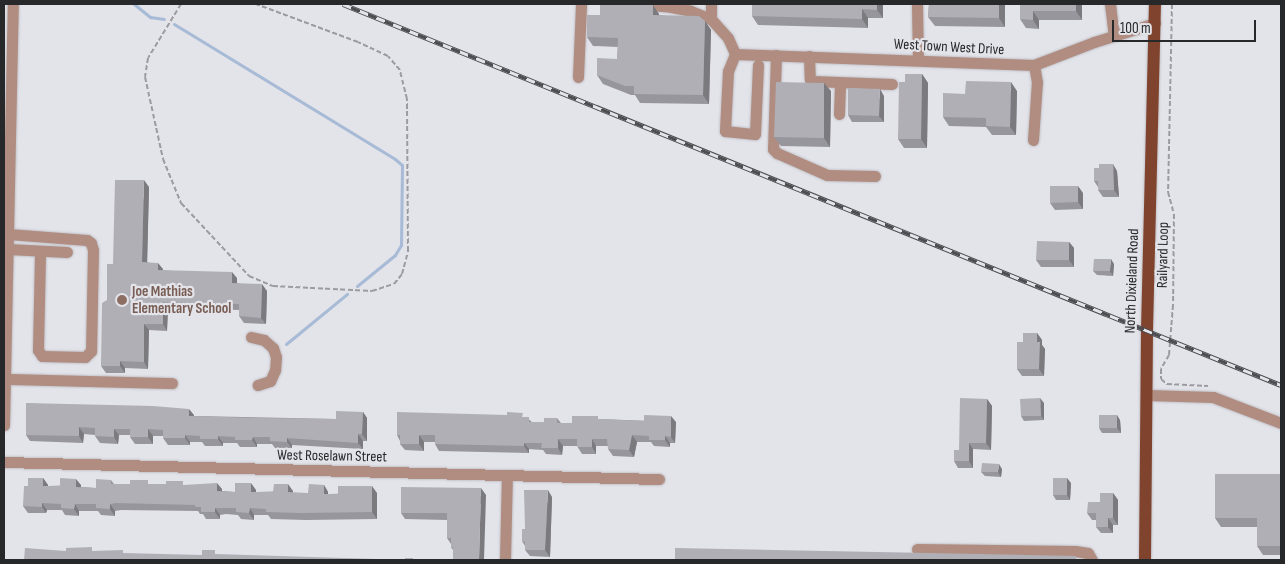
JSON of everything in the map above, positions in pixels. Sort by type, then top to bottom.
[{"type":"main road","name":"North Dixieland Road","points":[[1145,560],[1147,330],[1155,4]]},
{"type":"street","points":[[4,425],[13,4]]},
{"type":"street","points":[[578,77],[581,4]]},
{"type":"street","points":[[634,4],[691,11],[711,19],[728,38],[735,54],[728,71],[725,131],[755,134],[758,65]]},
{"type":"street","points":[[711,4],[711,19]]},
{"type":"street","points":[[917,4],[918,60]]},
{"type":"street","points":[[1110,4],[1114,36]]},
{"type":"street","name":"West Town West Drive","points":[[735,54],[1034,65],[1155,23]]},
{"type":"street","points":[[776,55],[774,149],[777,153],[827,175],[875,176]]},
{"type":"street","points":[[809,56],[810,78],[812,81],[892,84]]},
{"type":"street","points":[[1034,65],[1037,82],[1034,140]]},
{"type":"street","points":[[839,114],[840,83]]},
{"type":"street","points":[[8,234],[86,240],[91,243],[93,250],[90,351],[85,357],[42,356],[38,350],[40,251]]},
{"type":"street","points":[[8,249],[67,252]]},
{"type":"street","points":[[251,337],[264,340],[273,348],[276,357],[275,370],[270,381],[258,385]]},
{"type":"street","points":[[5,378],[172,383]]},
{"type":"street","points":[[1147,395],[1213,397],[1281,423]]},
{"type":"street","name":"West Roselawn Street","points":[[4,462],[660,480]]},
{"type":"street","points":[[505,560],[507,475]]},
{"type":"street","points":[[917,549],[1075,551],[1088,553],[1092,560]]},
{"type":"path","points":[[182,4],[148,58],[145,77],[163,159],[181,204],[248,276],[273,286],[372,291],[394,284],[402,274],[408,251],[407,99],[400,70],[388,56],[256,4]]},
{"type":"path","name":"Railyard Loop","points":[[1172,4],[1168,192],[1174,214],[1173,305],[1169,355],[1161,369],[1161,379],[1167,384],[1196,384],[1215,387]]},
{"type":"path","points":[[245,282],[248,276]]},
{"type":"building","points":[[600,4],[653,5],[653,15],[699,16],[705,21],[703,95],[634,94],[634,86],[625,86],[597,75],[597,58],[617,59],[618,38],[587,37],[587,15],[600,15]]},
{"type":"building","points":[[752,4],[877,4],[877,10],[862,9],[862,19],[752,16]]},
{"type":"building","points":[[929,4],[999,4],[999,18],[928,17]]},
{"type":"building","points":[[1020,4],[1076,4],[1076,11],[1033,11],[1033,20],[1020,19]]},
{"type":"building","points":[[905,74],[922,74],[921,139],[898,139],[899,82],[905,82]]},
{"type":"building","points":[[966,81],[1011,82],[1010,127],[986,126],[986,118],[943,117],[943,93],[965,94]]},
{"type":"building","points":[[776,82],[824,83],[824,138],[774,137]]},
{"type":"building","points":[[848,88],[880,89],[879,116],[848,115]]},
{"type":"building","points":[[1099,164],[1113,164],[1114,190],[1098,190],[1098,181],[1094,181],[1094,168],[1099,168]]},
{"type":"building","points":[[115,180],[144,180],[142,262],[158,263],[158,270],[232,272],[232,283],[262,284],[261,318],[239,316],[239,304],[163,302],[163,324],[144,324],[144,362],[120,361],[120,366],[101,366],[102,303],[107,300],[107,264],[113,264]]},
{"type":"building","points":[[1050,186],[1078,186],[1078,202],[1050,203]]},
{"type":"building","points":[[1037,241],[1069,242],[1069,260],[1036,260]]},
{"type":"building","points":[[1094,259],[1111,259],[1110,271],[1093,271]]},
{"type":"building","points":[[1023,333],[1037,333],[1037,342],[1040,342],[1039,369],[1017,369],[1017,342],[1023,342]]},
{"type":"building","points":[[960,398],[987,399],[986,443],[969,443],[969,461],[954,461],[954,450],[959,450]]},
{"type":"building","points":[[1040,398],[1041,416],[1021,416],[1020,399]]},
{"type":"building","points":[[26,403],[153,406],[189,409],[189,416],[259,418],[336,419],[336,411],[363,412],[362,434],[358,434],[358,443],[287,438],[287,442],[270,441],[270,437],[253,437],[252,440],[235,440],[235,437],[218,436],[218,439],[200,439],[200,436],[185,435],[185,438],[163,438],[163,430],[148,429],[148,437],[130,437],[130,429],[114,429],[114,437],[95,436],[95,428],[79,427],[79,436],[26,435]]},
{"type":"building","points":[[397,412],[507,415],[507,412],[523,413],[522,417],[529,417],[529,422],[544,422],[544,418],[557,418],[557,423],[572,423],[572,416],[598,416],[598,419],[644,421],[644,415],[671,416],[671,437],[665,436],[665,440],[649,440],[649,436],[632,435],[629,450],[608,449],[607,439],[592,439],[592,447],[577,447],[577,439],[558,439],[558,448],[541,448],[542,443],[524,443],[524,446],[435,444],[435,435],[419,435],[419,444],[400,444],[400,435],[397,435]]},
{"type":"building","points":[[1099,415],[1117,415],[1117,428],[1099,428]]},
{"type":"building","points":[[982,463],[999,464],[998,472],[981,472]]},
{"type":"building","points":[[1215,474],[1281,474],[1281,546],[1257,546],[1257,518],[1215,518]]},
{"type":"building","points":[[28,478],[43,478],[43,486],[60,486],[60,478],[76,479],[76,487],[96,488],[96,479],[111,480],[111,484],[130,484],[130,480],[148,480],[148,484],[166,484],[166,481],[183,481],[183,485],[217,483],[217,491],[235,492],[235,483],[251,483],[251,492],[273,492],[274,484],[288,484],[288,492],[308,493],[309,484],[324,485],[324,494],[338,494],[338,486],[372,486],[372,512],[266,512],[266,509],[250,508],[249,513],[236,512],[236,508],[215,508],[215,512],[201,512],[201,507],[195,507],[195,505],[116,503],[110,504],[110,509],[96,508],[96,504],[75,504],[74,509],[61,508],[61,504],[42,503],[42,507],[23,506],[24,486],[28,486]]},
{"type":"building","points":[[1053,478],[1067,478],[1067,495],[1053,495]]},
{"type":"building","points":[[401,487],[481,488],[479,560],[453,560],[451,538],[447,538],[447,513],[401,513]]},
{"type":"building","points":[[524,490],[548,490],[545,550],[525,550],[525,542],[522,541],[522,529],[525,529]]},
{"type":"building","points":[[1100,493],[1113,493],[1113,518],[1108,518],[1108,527],[1096,527],[1096,513],[1087,513],[1088,502],[1100,502]]},
{"type":"building","points":[[92,547],[92,551],[123,550],[123,553],[202,555],[202,550],[215,550],[215,554],[376,560],[24,560],[25,548],[66,551],[66,548]]},
{"type":"building","points":[[675,548],[1076,556],[1076,560],[675,560]]},
{"type":"building","points":[[405,558],[413,558],[413,560],[405,560]]},
{"type":"waterway","points":[[134,4],[150,17],[164,19]]},
{"type":"waterway","points":[[174,24],[402,165],[401,245],[395,255],[357,286]]},
{"type":"waterway","points":[[286,344],[347,294]]},
{"type":"railway","points":[[343,4],[1281,385]]},
{"type":"place","name":"Joe Mathias Elementary School","points":[[122,300]]}]
